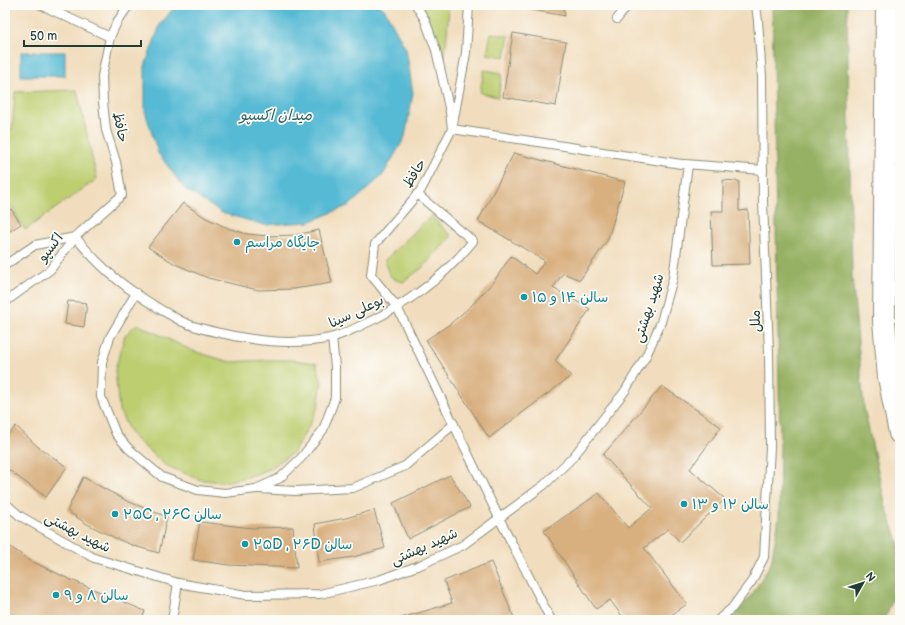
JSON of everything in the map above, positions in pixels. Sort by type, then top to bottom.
[{"type":"highway","points":[[887,5],[884,321],[889,377],[900,433]]},
{"type":"lane","points":[[41,5],[110,37]]},
{"type":"lane","name":"حافظ","points":[[75,237],[122,195],[116,162],[106,130],[102,76],[110,37],[128,5]]},
{"type":"lane","points":[[416,5],[425,20],[436,50],[446,90],[452,129],[686,164],[763,170]]},
{"type":"lane","name":"حافظ","points":[[397,306],[371,275],[375,244],[417,194],[436,163],[452,129],[466,53],[469,5]]},
{"type":"lane","points":[[617,18],[628,5]]},
{"type":"lane","name":"ملل","points":[[718,620],[732,608],[752,581],[764,557],[770,439],[769,352],[763,170],[762,77],[756,5]]},
{"type":"lane","name":"شهید بهشتی","points":[[5,503],[20,516],[94,558],[178,583],[246,595],[320,594],[379,580],[420,565],[463,545],[544,485],[574,457],[625,391],[646,356],[661,322],[673,278],[686,164]]},
{"type":"lane","points":[[397,306],[416,295],[441,275],[454,263],[473,241],[417,194]]},
{"type":"lane","name":"بوعلی سینا","points":[[75,237],[102,267],[136,294],[182,322],[212,332],[250,339],[282,342],[314,341],[332,338],[372,320],[397,306],[499,518],[551,620]]},
{"type":"lane","name":"اکسپو","points":[[5,265],[35,245],[75,237]]},
{"type":"lane","name":"اکسپو","points":[[5,302],[50,270],[75,237]]},
{"type":"lane","points":[[136,294],[110,337],[102,362],[101,397],[116,434],[128,448],[162,477],[198,490],[225,492],[256,489],[295,491],[352,488],[405,466],[454,424]]},
{"type":"lane","points":[[256,489],[280,478],[301,458],[323,430],[335,398],[335,367],[332,338]]},
{"type":"lane","points":[[172,620],[178,583]]},
{"type":"green space","points":[[421,5],[449,5],[443,66],[435,34]]},
{"type":"green space","points":[[772,5],[847,5],[852,276],[864,408],[886,507],[899,544],[900,582],[887,614],[883,620],[732,620],[753,593],[771,563],[779,518],[780,444]]},
{"type":"green space","points":[[491,33],[509,36],[505,57],[487,54]]},
{"type":"green space","points":[[484,70],[502,73],[498,97],[480,93]]},
{"type":"green space","points":[[77,90],[97,179],[25,230],[10,204],[5,207],[5,130],[12,130],[15,92]]},
{"type":"green space","points":[[431,216],[452,236],[422,268],[403,282],[395,279],[388,272],[385,260]]},
{"type":"green space","points":[[137,324],[193,351],[230,362],[293,360],[316,363],[322,382],[318,407],[293,453],[267,470],[247,477],[224,482],[201,480],[165,465],[132,436],[119,410],[115,370],[125,335]]},
{"type":"water","name":"میدان اکسپو","points":[[176,5],[380,5],[385,10],[406,49],[413,93],[405,137],[383,175],[350,205],[309,222],[265,225],[222,213],[185,189],[158,153],[145,111],[145,66],[160,25]]},
{"type":"water","points":[[21,52],[65,52],[65,76],[21,76]]},
{"type":"building","points":[[563,5],[565,16],[512,6]]},
{"type":"building","points":[[513,33],[566,42],[556,106],[503,97]]},
{"type":"building","name":"سالن ۱۴ و ۱۵","points":[[514,153],[625,182],[608,239],[580,280],[563,273],[553,288],[590,309],[555,361],[571,376],[489,438],[426,340],[450,324],[471,306],[494,281],[511,256],[535,274],[545,261],[478,221]]},
{"type":"building","points":[[723,180],[739,181],[739,211],[748,210],[750,264],[713,265],[711,211],[723,211]]},
{"type":"building","name":"جایگاه مراسم","points":[[183,203],[206,218],[230,229],[247,234],[268,236],[295,235],[319,230],[332,283],[294,289],[258,290],[208,278],[175,264],[148,247]]},
{"type":"building","points":[[11,209],[21,224],[5,234],[5,212]]},
{"type":"building","points":[[68,301],[87,303],[84,327],[65,324]]},
{"type":"building","name":"سالن ۱۲ و ۱۳","points":[[662,386],[721,427],[690,469],[725,499],[680,542],[668,529],[644,548],[687,604],[664,620],[625,620],[610,600],[596,609],[544,531],[599,493],[628,528],[652,508],[603,455]]},
{"type":"building","points":[[16,426],[37,446],[67,467],[46,497],[5,467],[5,438]]},
{"type":"building","points":[[450,475],[470,507],[408,539],[393,503]]},
{"type":"building","name":"۲۵C , ۲۶C سالن","points":[[83,477],[127,501],[167,517],[159,553],[134,546],[115,538],[87,524],[67,511]]},
{"type":"building","points":[[374,510],[385,548],[353,557],[319,562],[315,524],[346,518]]},
{"type":"building","name":"۲۵D , ۲۶D سالن","points":[[200,522],[252,528],[293,527],[297,568],[229,565],[193,560]]},
{"type":"building","name":"سالن ۸ و ۹","points":[[5,543],[29,560],[69,579],[145,611],[142,620],[5,620]]},
{"type":"building","points":[[491,562],[515,620],[394,620],[452,603],[444,581]]},
{"type":"place","name":"جایگاه مراسم","points":[[237,242]]},
{"type":"place","name":"سالن ۱۴ و ۱۵","points":[[524,297]]},
{"type":"place","name":"سالن ۱۲ و ۱۳","points":[[684,504]]},
{"type":"place","name":"۲۵C , ۲۶C سالن","points":[[115,514]]},
{"type":"place","name":"۲۵D , ۲۶D سالن","points":[[245,544]]},
{"type":"place","name":"سالن ۸ و ۹","points":[[56,595]]}]
